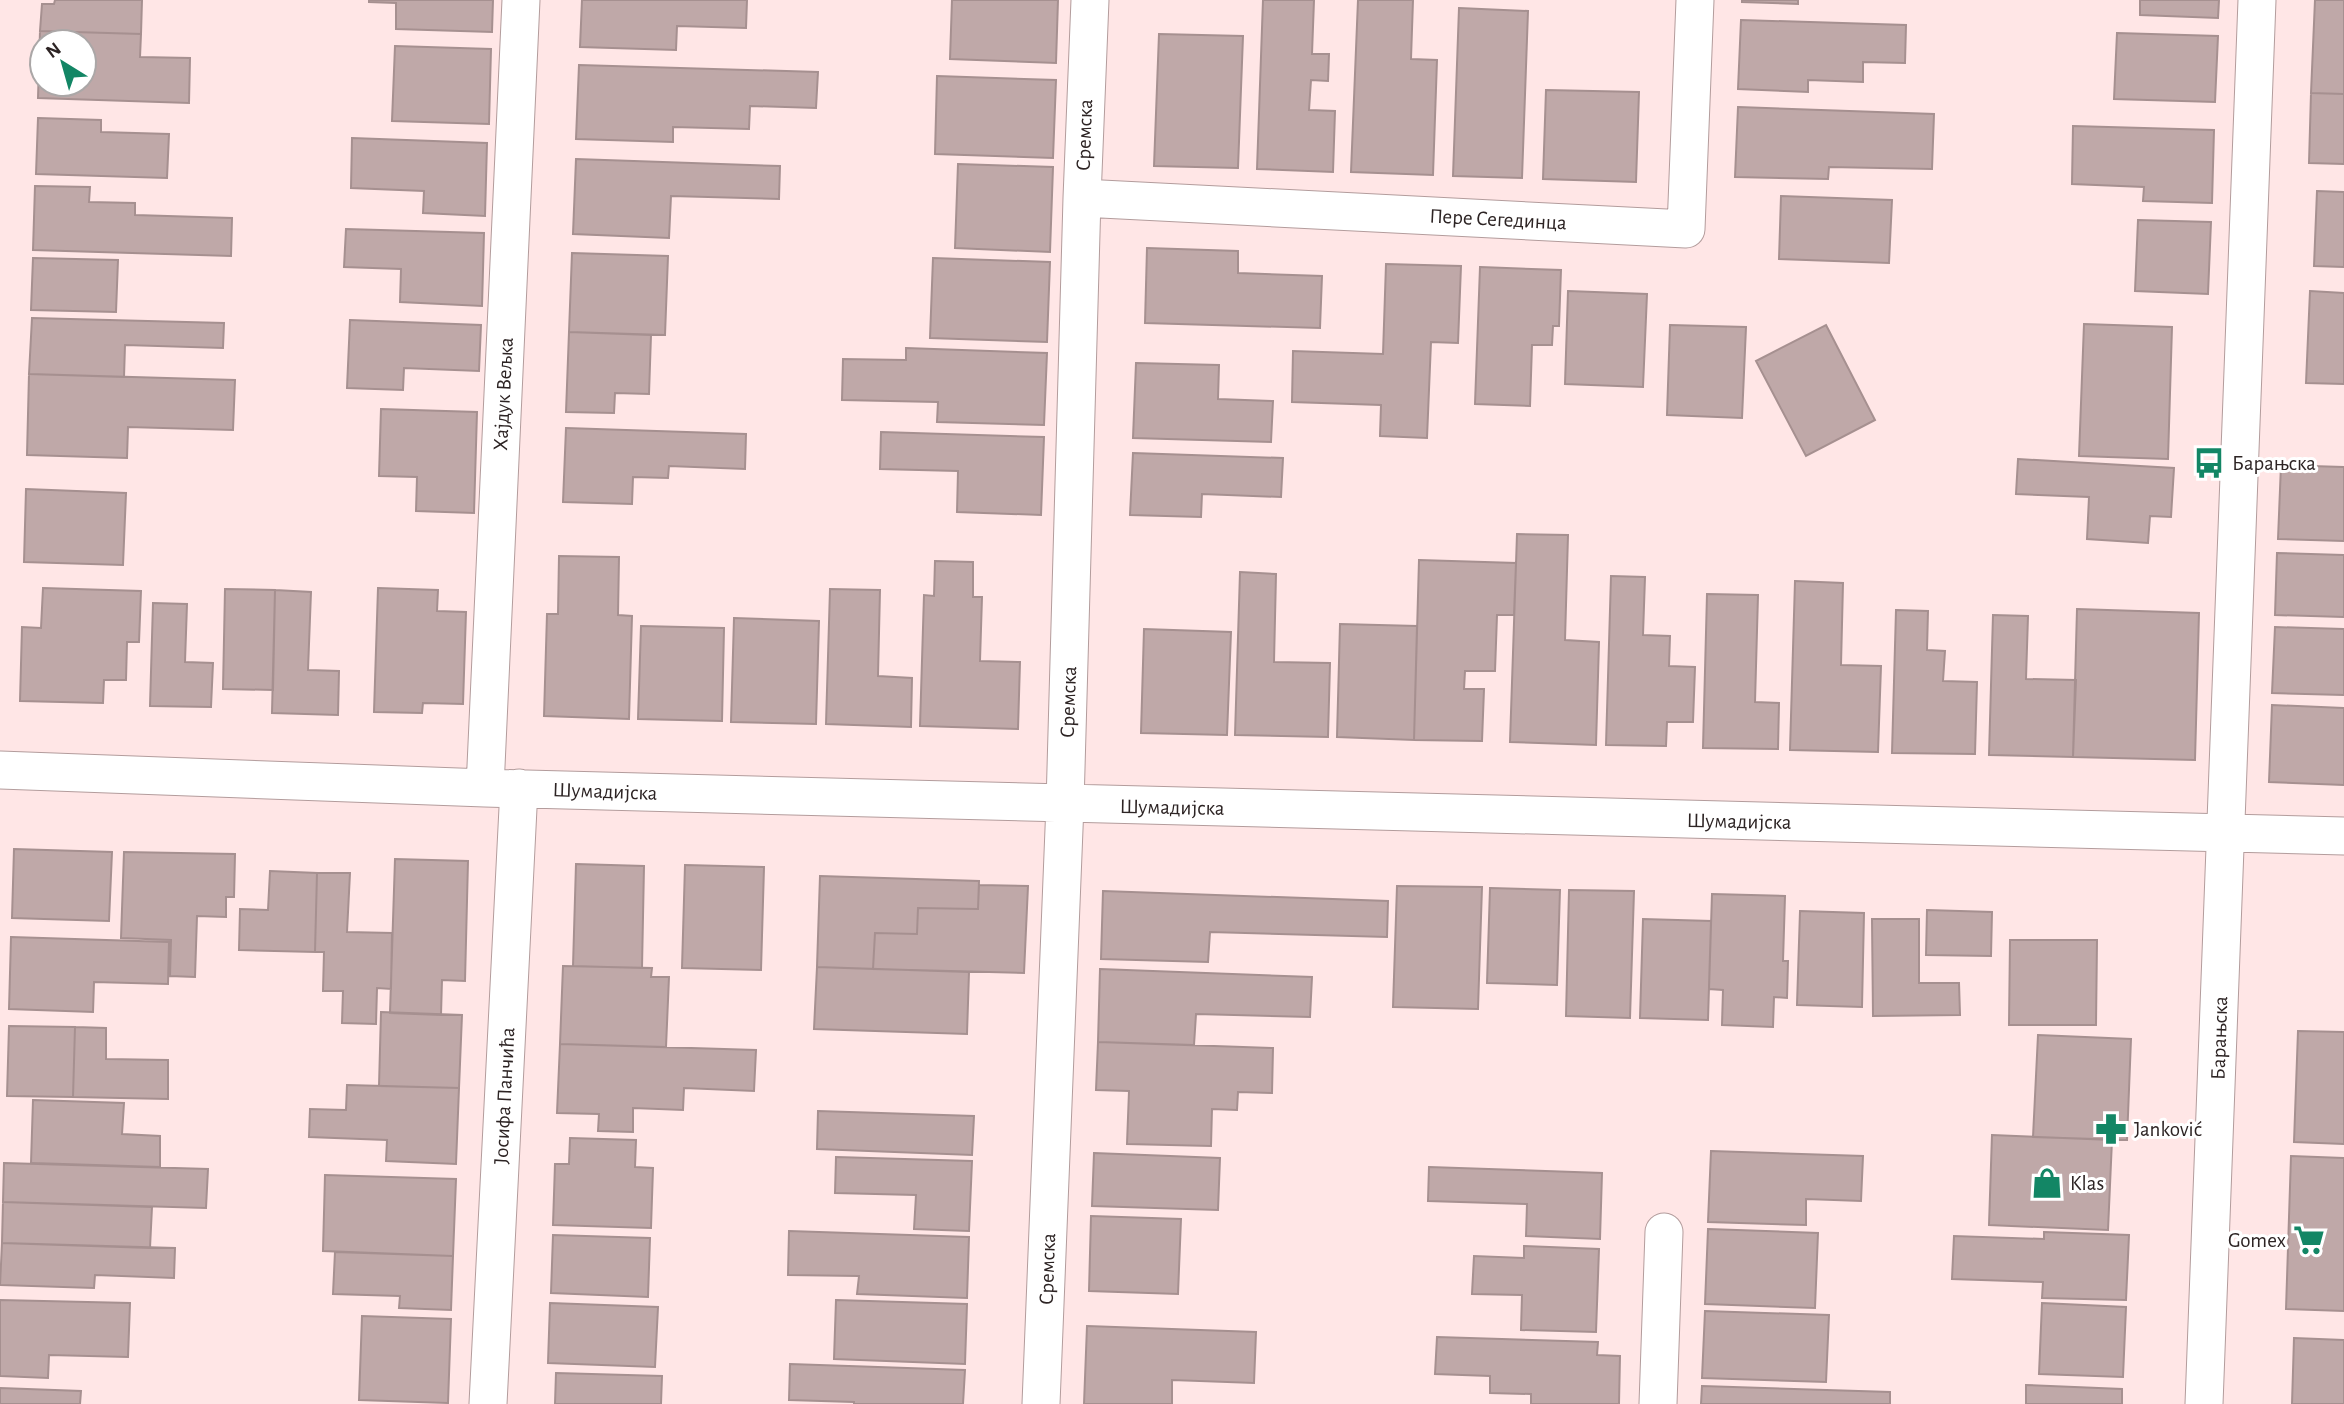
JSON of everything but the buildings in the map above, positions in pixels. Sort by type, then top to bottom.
[{"type":"street","name":"Хајдук Вељка","points":[[502,788],[521,0]]},
{"type":"street","name":"Сремска","points":[[1041,1404],[1065,804],[1090,0]]},
{"type":"street","name":"Пере Сегединца","points":[[1082,198],[1686,229],[1695,0]]},
{"type":"street","name":"Барањска","points":[[2204,1404],[2258,0]]},
{"type":"street","name":"Шумадијска","points":[[0,770],[1065,804],[2344,836]]},
{"type":"street","name":"Јосифа Панчића","points":[[488,1404],[502,788]]},
{"type":"street","points":[[1658,1404],[1664,1232]]},
{"type":"place","name":"Барањска","points":[[2209,463]]},
{"type":"place","name":"Janković","points":[[2111,1129]]},
{"type":"place","name":"Klas","points":[[2047,1183]]},
{"type":"place","name":"Gomex","points":[[2309,1240]]}]
